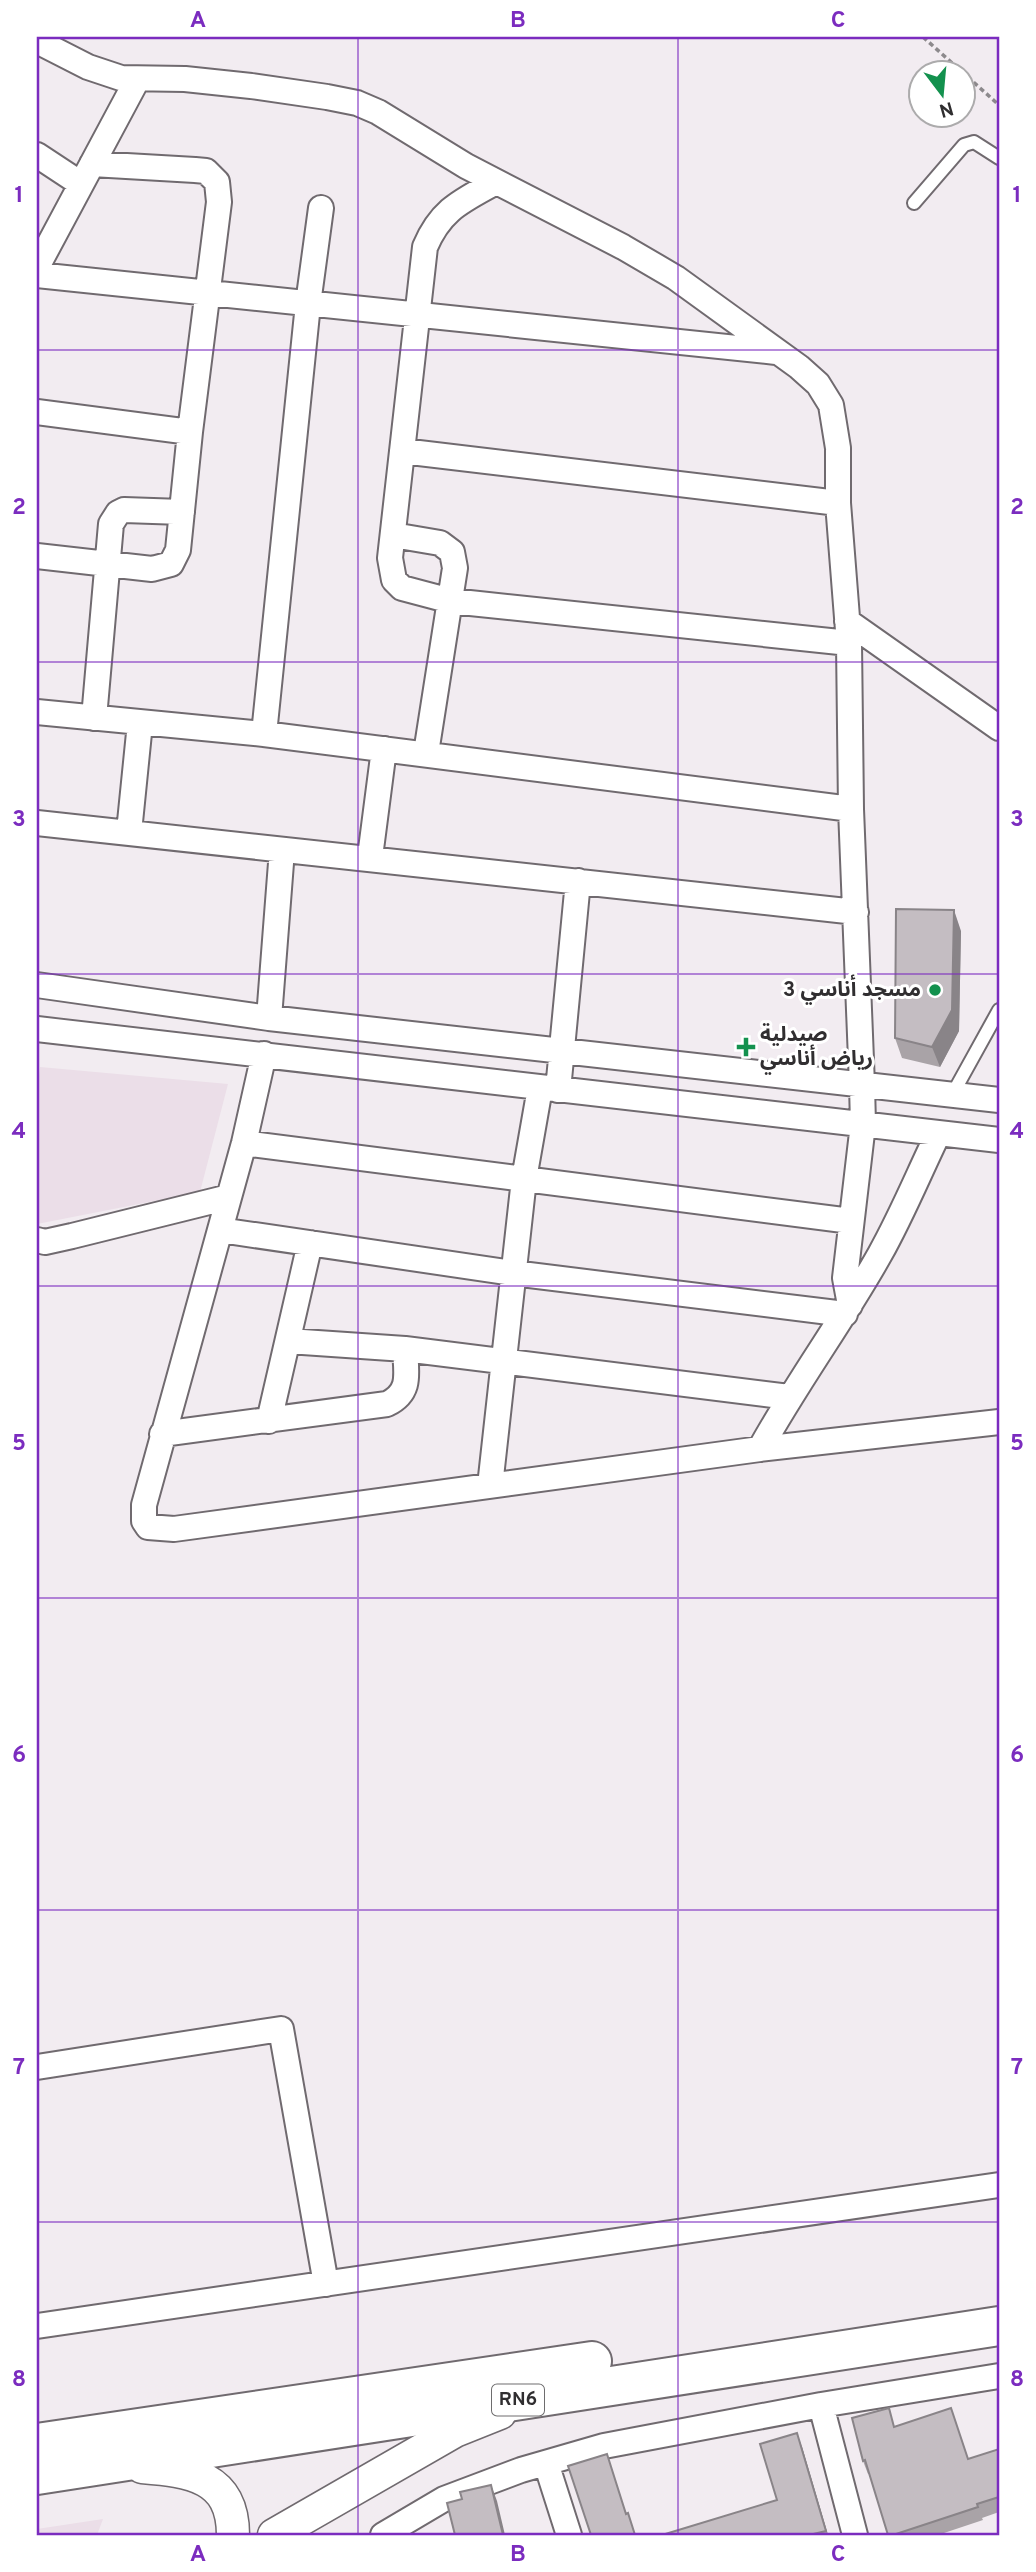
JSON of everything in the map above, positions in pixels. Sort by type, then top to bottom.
[{"type":"highway","name":"RN6","points":[[37,2443],[999,2301]]},
{"type":"highway","name":"RN6","points":[[37,2475],[999,2326]]},
{"type":"street","points":[[37,41],[104,73],[137,80],[214,81],[357,103],[407,128],[496,182],[623,247],[676,278],[810,376],[825,394],[831,405],[838,448],[838,503],[848,632],[851,809],[863,1124],[845,1278],[847,1309]]},
{"type":"street","points":[[37,267],[137,80]]},
{"type":"street","points":[[37,155],[86,174],[206,171],[218,182],[219,202],[178,550],[171,564],[152,569],[37,556]]},
{"type":"street","points":[[496,182],[451,208],[438,220],[425,247],[390,558],[394,580],[402,589],[451,601],[848,632],[999,728]]},
{"type":"street","points":[[264,734],[308,304],[321,208]]},
{"type":"street","points":[[37,275],[776,352]]},
{"type":"street","points":[[37,412],[190,432]]},
{"type":"street","points":[[402,451],[838,503]]},
{"type":"street","points":[[94,718],[111,524],[118,513],[134,509],[182,512]]},
{"type":"street","points":[[393,535],[430,540],[447,546],[452,552],[455,568],[426,753]]},
{"type":"street","points":[[37,712],[426,753],[851,809]]},
{"type":"street","points":[[129,832],[140,723]]},
{"type":"street","points":[[370,857],[384,749]]},
{"type":"street","points":[[37,823],[370,857],[856,912]]},
{"type":"street","points":[[269,1018],[282,850]]},
{"type":"street","points":[[490,1486],[524,1179],[561,1051],[578,881]]},
{"type":"street","points":[[37,985],[269,1018],[999,1100]]},
{"type":"street","points":[[231,1051],[235,1013]]},
{"type":"street","points":[[37,1029],[999,1140]]},
{"type":"street","points":[[264,1054],[244,1143],[162,1434],[143,1514],[148,1527],[174,1529],[760,1449],[999,1422]]},
{"type":"street","points":[[760,1449],[789,1396],[881,1252],[938,1133]]},
{"type":"street","points":[[244,1143],[851,1222]]},
{"type":"street","points":[[37,1240],[45,1242],[72,1236],[229,1197]]},
{"type":"street","points":[[220,1230],[513,1273],[847,1309]]},
{"type":"street","points":[[270,1421],[310,1243]]},
{"type":"street","points":[[288,1341],[405,1349],[789,1396]]},
{"type":"street","points":[[162,1434],[373,1407],[396,1400],[405,1387],[405,1349]]},
{"type":"street","points":[[37,2067],[281,2029],[326,2284]]},
{"type":"street","points":[[37,2326],[999,2185]]},
{"type":"street","points":[[383,2535],[444,2499],[545,2463],[604,2446],[821,2405],[999,2376]]},
{"type":"street","points":[[274,2535],[455,2431],[546,2395]]},
{"type":"street","points":[[821,2405],[855,2535]]},
{"type":"street","points":[[545,2463],[569,2535]]},
{"type":"street","points":[[109,2465],[176,2469],[200,2476],[216,2487],[228,2504],[233,2520],[233,2535]]},
{"type":"lane","points":[[914,203],[964,145],[974,142],[999,158]]},
{"type":"lane","points":[[952,1095],[999,1010]]},
{"type":"path","points":[[923,37],[999,105]]},
{"type":"shaded area","points":[[40,1067],[228,1084],[200,1192],[37,1224],[37,1093]]},
{"type":"shaded area","points":[[103,2519],[97,2535],[37,2535],[37,2529]]},
{"type":"building","points":[[896,909],[954,910],[952,1010],[932,1047],[895,1038]]},
{"type":"building","points":[[889,2408],[894,2427],[951,2408],[968,2459],[999,2449],[999,2497],[977,2504],[978,2507],[888,2535],[865,2460],[863,2461],[852,2418]]},
{"type":"building","points":[[797,2433],[826,2531],[809,2535],[662,2535],[777,2500],[760,2444]]},
{"type":"building","points":[[607,2454],[635,2535],[591,2535],[568,2466]]},
{"type":"building","points":[[491,2485],[503,2535],[455,2535],[447,2503],[462,2499],[460,2492]]},
{"type":"place","name":"مسجد أناسي 3","points":[[935,990]]},
{"type":"place","name":"صيدلية رياض أناسي","points":[[746,1047]]}]
